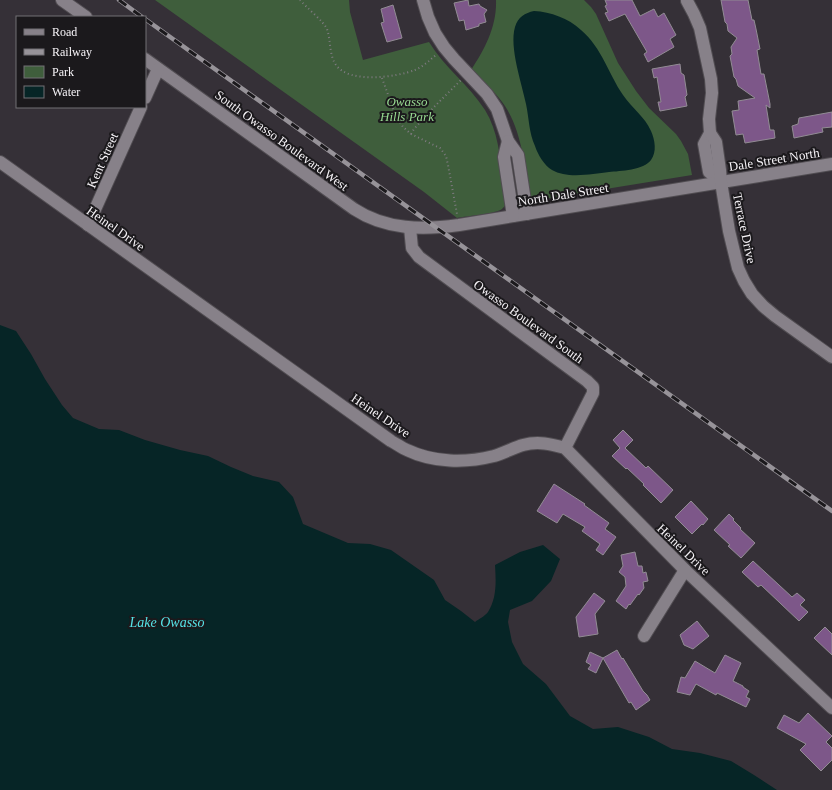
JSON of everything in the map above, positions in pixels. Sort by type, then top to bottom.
[{"type":"street","points":[[62,0],[85,16]]},
{"type":"street","points":[[423,0],[430,22],[444,47],[486,94],[496,109],[508,141],[518,155],[527,214]]},
{"type":"street","points":[[687,0],[700,28],[712,88],[709,119],[710,133],[704,144],[708,172],[721,182]]},
{"type":"street","name":"South Owasso Boulevard West","points":[[146,60],[358,211],[385,224],[410,228]]},
{"type":"street","points":[[146,96],[158,68]]},
{"type":"street","name":"Kent Street","points":[[88,225],[141,108]]},
{"type":"street","points":[[508,141],[504,157],[513,216]]},
{"type":"street","name":"Heinel Drive","points":[[0,162],[391,441],[408,450],[424,456],[443,460],[460,461],[491,457],[524,445],[537,443],[550,444],[565,448],[685,570],[832,708]]},
{"type":"street","name":"Dale Street North","points":[[721,182],[832,164]]},
{"type":"street","name":"North Dale Street","points":[[410,228],[432,228],[459,225],[721,182]]},
{"type":"street","name":"Terrace Drive","points":[[721,182],[728,231],[738,268],[752,294],[775,316],[832,357]]},
{"type":"street","name":"Owasso Boulevard South","points":[[410,228],[412,248],[419,257],[587,381],[593,387],[593,393],[565,448]]},
{"type":"street","points":[[644,636],[685,570]]},
{"type":"path","points":[[300,0],[327,28],[332,56],[336,66],[344,72],[361,77],[382,78],[400,74],[415,70],[426,64],[444,47]]},
{"type":"path","points":[[412,134],[435,106],[467,74]]},
{"type":"path","points":[[382,78],[395,114],[403,127],[412,134],[440,148],[446,156],[459,225]]},
{"type":"green space","name":"Owasso Hills Park","points":[[155,0],[349,0],[350,12],[363,60],[429,42],[442,60],[479,101],[493,126],[496,135],[506,203],[502,209],[498,211],[457,218],[424,192]]},
{"type":"green space","points":[[496,0],[584,0],[596,14],[618,63],[636,91],[649,108],[676,134],[681,141],[688,154],[692,175],[538,200],[533,197],[530,198],[524,159],[513,120],[499,98],[471,70],[489,37],[496,10]]},
{"type":"water","points":[[534,11],[553,14],[571,22],[588,37],[600,53],[623,95],[645,121],[651,131],[654,138],[655,150],[653,157],[648,163],[638,168],[587,175],[572,175],[558,173],[544,163],[531,136],[514,45],[515,27],[518,21],[525,14]]},
{"type":"water","name":"Lake Owasso","points":[[0,325],[16,331],[62,405],[73,418],[99,429],[119,430],[145,440],[208,456],[253,476],[279,482],[293,497],[303,524],[348,543],[370,544],[391,550],[434,580],[445,600],[475,622],[484,616],[491,607],[496,583],[495,565],[520,552],[543,545],[560,559],[551,581],[532,601],[510,610],[508,622],[512,642],[523,664],[546,684],[570,716],[593,729],[618,727],[649,737],[672,749],[700,753],[731,761],[777,790],[0,790]]},
{"type":"building","points":[[468,0],[469,6],[479,4],[487,10],[484,14],[486,22],[466,30],[464,20],[459,21],[454,3]]},
{"type":"building","points":[[605,0],[632,0],[640,16],[654,9],[658,17],[664,13],[676,35],[670,39],[674,47],[648,62],[644,54],[647,52],[625,14],[609,21],[605,13],[608,12],[605,6],[607,5]]},
{"type":"building","points":[[721,0],[748,0],[760,49],[757,50],[761,74],[764,74],[770,104],[770,108],[766,105],[770,130],[774,130],[775,138],[745,143],[743,134],[736,135],[732,111],[739,110],[738,101],[755,98],[738,86],[734,77],[730,56],[732,54],[731,47],[737,38],[728,31]]},
{"type":"building","points":[[393,5],[402,38],[387,42],[381,23],[384,22],[381,9]]},
{"type":"building","points":[[680,64],[681,73],[684,75],[687,106],[660,111],[658,102],[661,102],[657,77],[654,78],[652,69]]},
{"type":"building","points":[[832,112],[832,127],[822,128],[823,132],[794,138],[792,126],[798,124],[799,118]]},
{"type":"building","points":[[623,430],[633,440],[625,448],[646,468],[648,466],[673,490],[661,503],[643,485],[644,484],[612,456],[620,448],[613,440]]},
{"type":"building","points":[[554,484],[585,504],[584,505],[609,523],[605,529],[616,537],[603,555],[596,550],[600,544],[582,531],[585,527],[563,514],[557,523],[537,511]]},
{"type":"building","points":[[691,501],[708,519],[692,534],[675,517]]},
{"type":"building","points":[[729,514],[741,528],[740,529],[755,543],[741,558],[714,530]]},
{"type":"building","points":[[635,552],[638,566],[642,566],[643,573],[646,572],[648,581],[643,582],[644,588],[626,609],[616,601],[626,586],[625,577],[619,572],[623,566],[621,555]]},
{"type":"building","points":[[753,561],[792,597],[797,593],[805,600],[800,605],[808,612],[799,621],[761,585],[758,587],[742,572]]},
{"type":"building","points":[[594,593],[605,601],[595,614],[598,634],[579,637],[576,617]]},
{"type":"building","points":[[697,621],[709,636],[693,649],[684,645],[680,635]]},
{"type":"building","points":[[825,627],[832,634],[832,655],[814,638]]},
{"type":"building","points":[[617,650],[650,700],[636,710],[631,702],[629,703],[603,658]]},
{"type":"building","points":[[590,652],[603,658],[596,673],[588,669],[591,665],[586,662]]},
{"type":"building","points":[[725,655],[741,663],[733,681],[749,691],[746,697],[750,699],[746,707],[717,693],[716,695],[696,684],[690,695],[677,692],[681,677],[685,678],[695,661],[715,673]]},
{"type":"building","points":[[808,713],[832,736],[826,742],[832,748],[832,760],[821,771],[800,750],[806,744],[777,728],[784,715],[799,723]]},
{"type":"railway","points":[[119,0],[141,16]]},
{"type":"railway","points":[[146,20],[832,511]]}]
